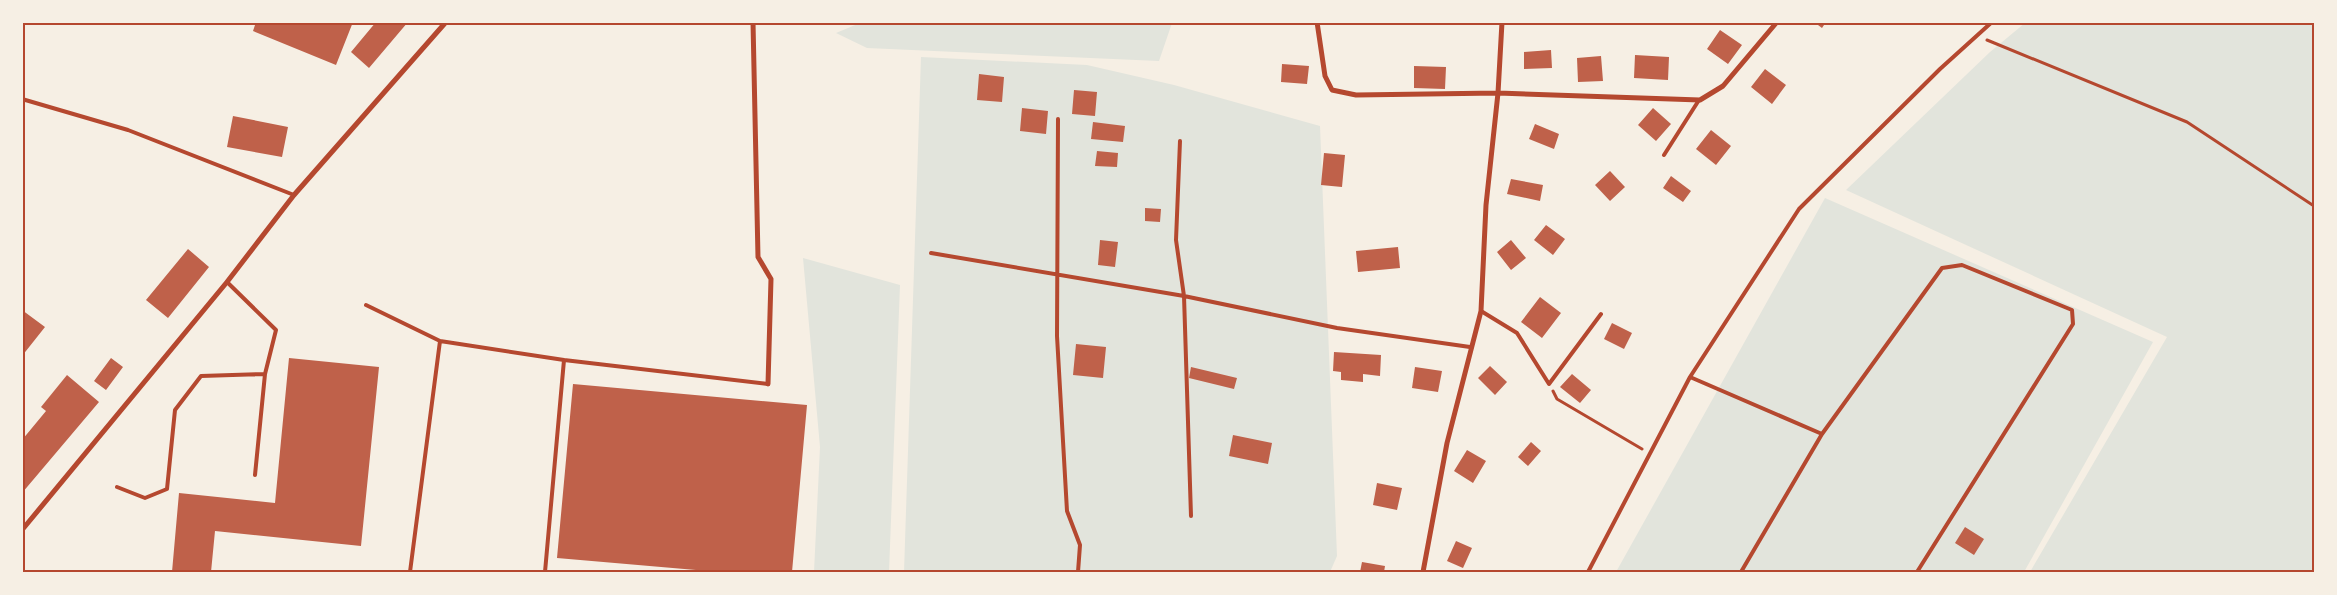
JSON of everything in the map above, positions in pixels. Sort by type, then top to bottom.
[{"type":"street","points":[[22,530],[227,282],[294,195],[446,22]]},
{"type":"street","points":[[753,22],[758,257],[771,279],[768,384]]},
{"type":"street","points":[[1317,22],[1324,76],[1332,90],[1356,95],[1498,93],[1700,100],[1723,86],[1777,22]]},
{"type":"street","points":[[1423,572],[1447,443],[1470,347],[1481,311],[1486,205],[1498,93],[1502,22]]},
{"type":"lane","points":[[1588,572],[1690,377],[1799,209],[1940,69],[1992,22]]},
{"type":"lane","points":[[22,100],[128,130],[294,195]]},
{"type":"lane","points":[[1664,155],[1700,100]]},
{"type":"lane","points":[[1058,119],[1058,336],[1067,511],[1080,545],[1078,572]]},
{"type":"lane","points":[[1180,141],[1176,240],[1184,296],[1192,516]]},
{"type":"lane","points":[[931,254],[1184,296],[1337,328],[1470,347]]},
{"type":"lane","points":[[1742,572],[1822,434],[1942,268],[1962,265],[2072,310],[2072,324],[1917,572]]},
{"type":"lane","points":[[227,282],[276,330],[265,374],[254,475]]},
{"type":"lane","points":[[366,305],[440,341],[564,360],[768,384]]},
{"type":"lane","points":[[1481,311],[1517,333],[1549,384],[1601,314]]},
{"type":"lane","points":[[410,572],[440,341]]},
{"type":"lane","points":[[545,572],[564,360]]},
{"type":"lane","points":[[117,487],[145,498],[167,490],[175,410],[202,376],[265,374]]},
{"type":"lane","points":[[1690,377],[1822,434]]},
{"type":"lane","points":[[262,572],[296,572]]},
{"type":"path","points":[[1977,36],[2187,122],[2314,206]]},
{"type":"path","points":[[1549,384],[1557,399],[1650,454]]},
{"type":"shaded area","points":[[860,23],[1172,23],[1159,61],[867,48],[836,33]]},
{"type":"shaded area","points":[[2025,23],[2314,23],[2314,572],[2030,572],[2167,337],[1846,190],[1990,52]]},
{"type":"shaded area","points":[[921,57],[1087,65],[1174,85],[1320,126],[1337,556],[1330,572],[904,572]]},
{"type":"shaded area","points":[[1825,198],[2153,342],[2024,572],[1616,572]]},
{"type":"shaded area","points":[[803,258],[900,285],[889,572],[814,572],[820,447]]},
{"type":"building","points":[[256,22],[353,22],[336,65],[253,31]]},
{"type":"building","points":[[376,22],[408,22],[369,68],[351,52]]},
{"type":"building","points":[[1814,22],[1826,22],[1822,28]]},
{"type":"building","points":[[1720,30],[1742,45],[1728,64],[1707,49]]},
{"type":"building","points":[[1551,50],[1552,68],[1524,69],[1524,52]]},
{"type":"building","points":[[1635,55],[1669,57],[1668,80],[1634,78]]},
{"type":"building","points":[[1601,56],[1603,81],[1578,82],[1577,58]]},
{"type":"building","points":[[1282,64],[1309,66],[1307,84],[1281,82]]},
{"type":"building","points":[[1414,66],[1446,67],[1445,89],[1414,88]]},
{"type":"building","points":[[1765,69],[1786,85],[1772,104],[1751,87]]},
{"type":"building","points":[[979,74],[1004,77],[1002,102],[977,100]]},
{"type":"building","points":[[1074,90],[1097,92],[1095,116],[1072,114]]},
{"type":"building","points":[[1022,108],[1048,111],[1046,134],[1020,131]]},
{"type":"building","points":[[1653,108],[1671,124],[1656,141],[1638,125]]},
{"type":"building","points":[[233,116],[288,127],[282,157],[227,147]]},
{"type":"building","points":[[1093,122],[1125,126],[1123,142],[1091,139]]},
{"type":"building","points":[[1535,124],[1559,134],[1554,149],[1529,139]]},
{"type":"building","points":[[1711,130],[1731,146],[1716,165],[1696,149]]},
{"type":"building","points":[[1097,151],[1118,153],[1117,167],[1095,166]]},
{"type":"building","points":[[1324,153],[1345,155],[1342,187],[1321,185]]},
{"type":"building","points":[[1610,171],[1625,187],[1610,201],[1595,185]]},
{"type":"building","points":[[1671,176],[1691,191],[1683,202],[1663,188]]},
{"type":"building","points":[[1511,179],[1543,185],[1540,201],[1507,194]]},
{"type":"building","points":[[1145,208],[1161,209],[1160,222],[1145,221]]},
{"type":"building","points":[[1546,225],[1565,239],[1553,255],[1534,240]]},
{"type":"building","points":[[1100,240],[1118,242],[1115,267],[1098,265]]},
{"type":"building","points":[[1511,240],[1526,258],[1511,270],[1497,252]]},
{"type":"building","points":[[1398,247],[1400,268],[1358,272],[1356,251]]},
{"type":"building","points":[[188,249],[209,267],[168,318],[146,300]]},
{"type":"building","points":[[1540,297],[1561,313],[1542,338],[1521,322]]},
{"type":"building","points":[[22,310],[45,327],[22,356]]},
{"type":"building","points":[[1612,323],[1632,333],[1624,349],[1604,339]]},
{"type":"building","points":[[1076,344],[1106,347],[1103,378],[1073,375]]},
{"type":"building","points":[[1334,352],[1381,355],[1380,376],[1363,374],[1363,382],[1341,380],[1341,372],[1333,371]]},
{"type":"building","points":[[111,358],[123,367],[106,390],[94,381]]},
{"type":"building","points":[[289,358],[379,367],[361,546],[215,531],[211,572],[172,572],[179,493],[275,503]]},
{"type":"building","points":[[1490,366],[1507,382],[1495,395],[1478,378]]},
{"type":"building","points":[[1191,367],[1237,378],[1234,389],[1189,378]]},
{"type":"building","points":[[1415,367],[1442,371],[1438,392],[1412,388]]},
{"type":"building","points":[[1572,374],[1591,390],[1580,403],[1560,387]]},
{"type":"building","points":[[67,375],[99,402],[22,493],[22,440],[46,411],[41,407]]},
{"type":"building","points":[[573,384],[807,405],[792,572],[719,572],[557,558]]},
{"type":"building","points":[[1233,435],[1272,443],[1268,464],[1229,456]]},
{"type":"building","points":[[1531,442],[1541,451],[1528,466],[1518,457]]},
{"type":"building","points":[[1467,450],[1486,461],[1473,483],[1454,471]]},
{"type":"building","points":[[1377,483],[1402,488],[1397,510],[1373,505]]},
{"type":"building","points":[[1965,527],[1984,539],[1974,555],[1955,543]]},
{"type":"building","points":[[1456,541],[1472,548],[1463,568],[1447,561]]},
{"type":"building","points":[[1362,562],[1385,566],[1384,572],[1360,572]]}]
